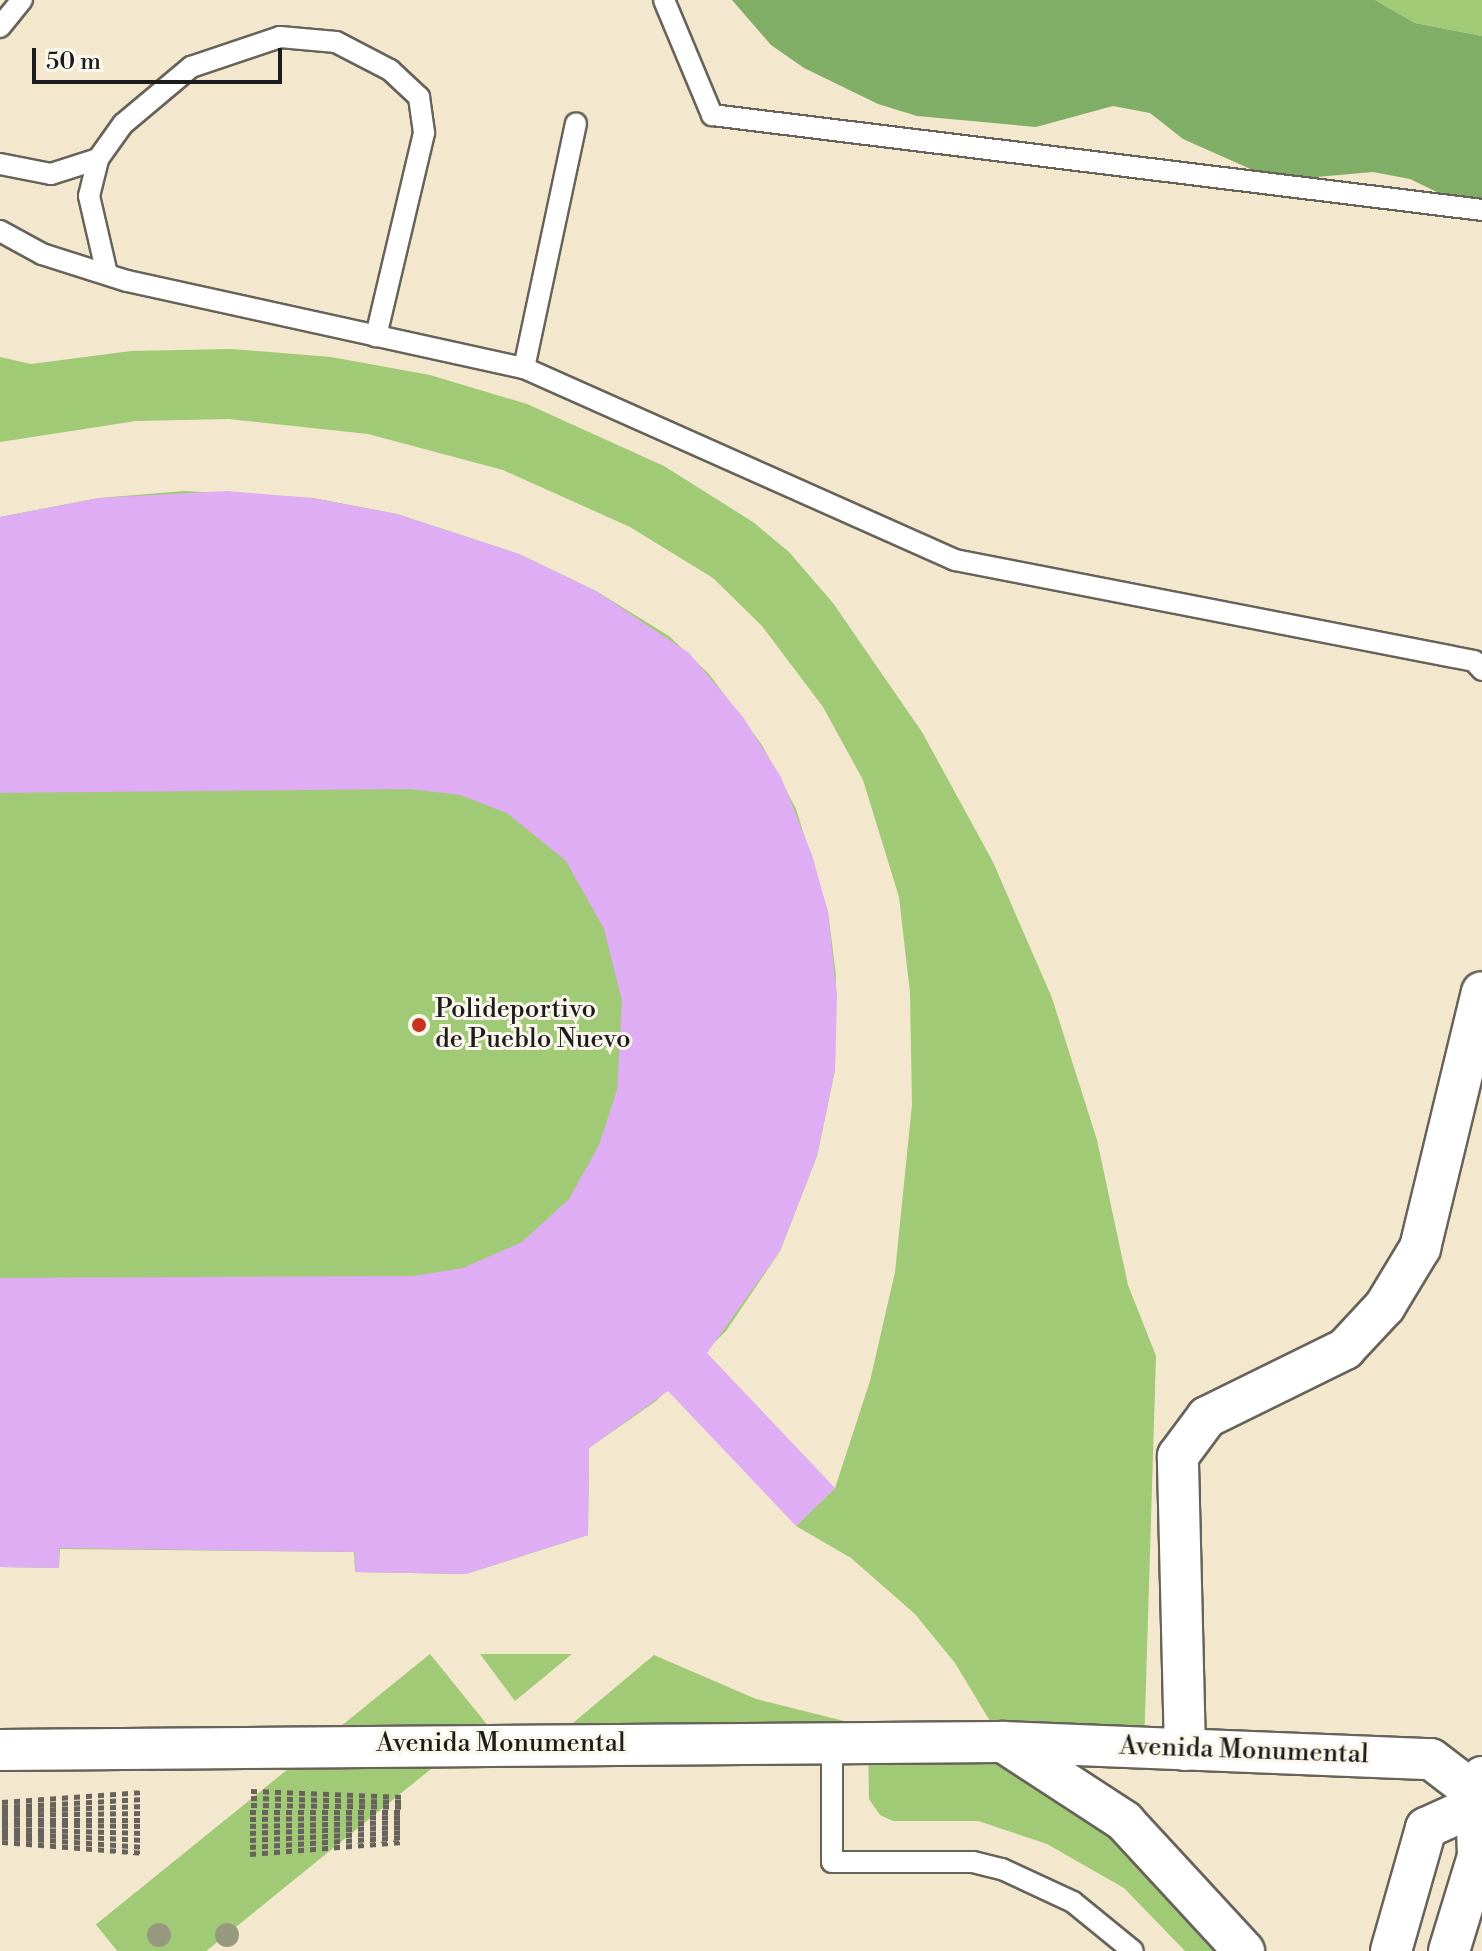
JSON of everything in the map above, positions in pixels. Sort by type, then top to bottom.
[{"type":"street","points":[[1185,1750],[1178,1456],[1207,1417],[1345,1349],[1385,1306],[1420,1248],[1482,992]]},
{"type":"street","name":"Avenida Monumental","points":[[0,1750],[585,1742],[832,1746],[1003,1742],[1431,1759],[1474,1792]]},
{"type":"street","points":[[1003,1742],[1124,1821],[1244,1951]]},
{"type":"street","points":[[1391,1951],[1426,1828],[1474,1792]]},
{"type":"street","points":[[1449,1951],[1478,1856],[1474,1792]]},
{"type":"lane","points":[[0,27],[22,0]]},
{"type":"lane","points":[[664,0],[712,115],[1482,210]]},
{"type":"lane","points":[[107,274],[89,196],[98,159],[123,124],[191,67],[280,37],[336,42],[390,70],[419,97],[424,133],[376,336]]},
{"type":"lane","points":[[524,368],[576,123]]},
{"type":"lane","points":[[0,164],[51,174],[98,159]]},
{"type":"lane","points":[[0,231],[42,254],[107,274],[524,368],[955,560],[1474,661],[1482,670]]},
{"type":"lane","points":[[832,1746],[832,1862],[973,1862],[1002,1869],[1073,1902],[1133,1951]]},
{"type":"path","points":[[250,1823],[404,1820]]},
{"type":"path","points":[[250,1823],[404,1820]]},
{"type":"path","points":[[250,1823],[404,1820]]},
{"type":"path","points":[[250,1823],[404,1820]]},
{"type":"path","points":[[250,1823],[404,1820]]},
{"type":"path","points":[[2,1822],[145,1823]]},
{"type":"path","points":[[2,1822],[145,1823]]},
{"type":"path","points":[[2,1822],[145,1823]]},
{"type":"path","points":[[2,1822],[145,1823]]},
{"type":"green space","points":[[732,0],[1375,0],[1415,23],[1482,36],[1482,214],[1410,179],[1373,172],[1294,179],[1255,171],[1183,139],[1150,113],[1113,106],[1036,127],[917,116],[878,104],[804,68],[771,45]]},
{"type":"green space","points":[[1375,0],[1482,0],[1482,36],[1415,23]]},
{"type":"green space","points":[[231,349],[331,357],[430,375],[527,404],[664,466],[753,522],[789,552],[833,603],[922,732],[993,862],[1052,998],[1097,1140],[1128,1285],[1156,1356],[1144,1749],[1005,1742],[1244,1951],[1185,1951],[1124,1888],[1047,1844],[978,1821],[893,1821],[880,1815],[869,1799],[868,1744],[1002,1741],[955,1663],[915,1614],[851,1558],[796,1526],[835,1488],[870,1381],[895,1272],[912,1105],[910,993],[899,897],[863,780],[823,707],[762,626],[713,578],[630,527],[503,470],[368,434],[229,419],[136,421],[0,442],[0,357],[31,364],[131,351]]},
{"type":"green space","name":"Polideportivo de Pueblo Nuevo","points":[[184,491],[313,498],[397,514],[519,554],[596,591],[669,636],[709,674],[762,745],[796,809],[828,912],[836,975],[835,1070],[817,1156],[780,1251],[726,1331],[656,1401],[589,1448],[588,1535],[466,1574],[355,1572],[354,1552],[60,1549],[59,1568],[0,1567],[0,517],[99,498]]},
{"type":"green space","points":[[430,1654],[487,1724],[206,1951],[117,1951],[96,1925]]},
{"type":"green space","points":[[480,1654],[572,1654],[515,1701]]},
{"type":"green space","points":[[654,1655],[756,1699],[864,1726],[567,1728]]},
{"type":"building","name":"Polideportivo de Pueblo Nuevo","points":[[227,491],[312,498],[397,514],[519,554],[596,591],[689,653],[743,717],[781,777],[812,855],[828,912],[837,995],[835,1070],[817,1156],[780,1251],[707,1353],[835,1488],[796,1526],[668,1391],[589,1448],[588,1535],[466,1574],[355,1572],[355,1552],[59,1548],[59,1568],[0,1567],[0,1278],[414,1276],[463,1268],[522,1242],[569,1199],[599,1145],[617,1090],[622,1001],[604,929],[566,861],[507,813],[460,795],[410,789],[0,793],[0,517],[99,498]]},
{"type":"place","name":"Polideportivo de Pueblo Nuevo","points":[[419,1025]]}]
